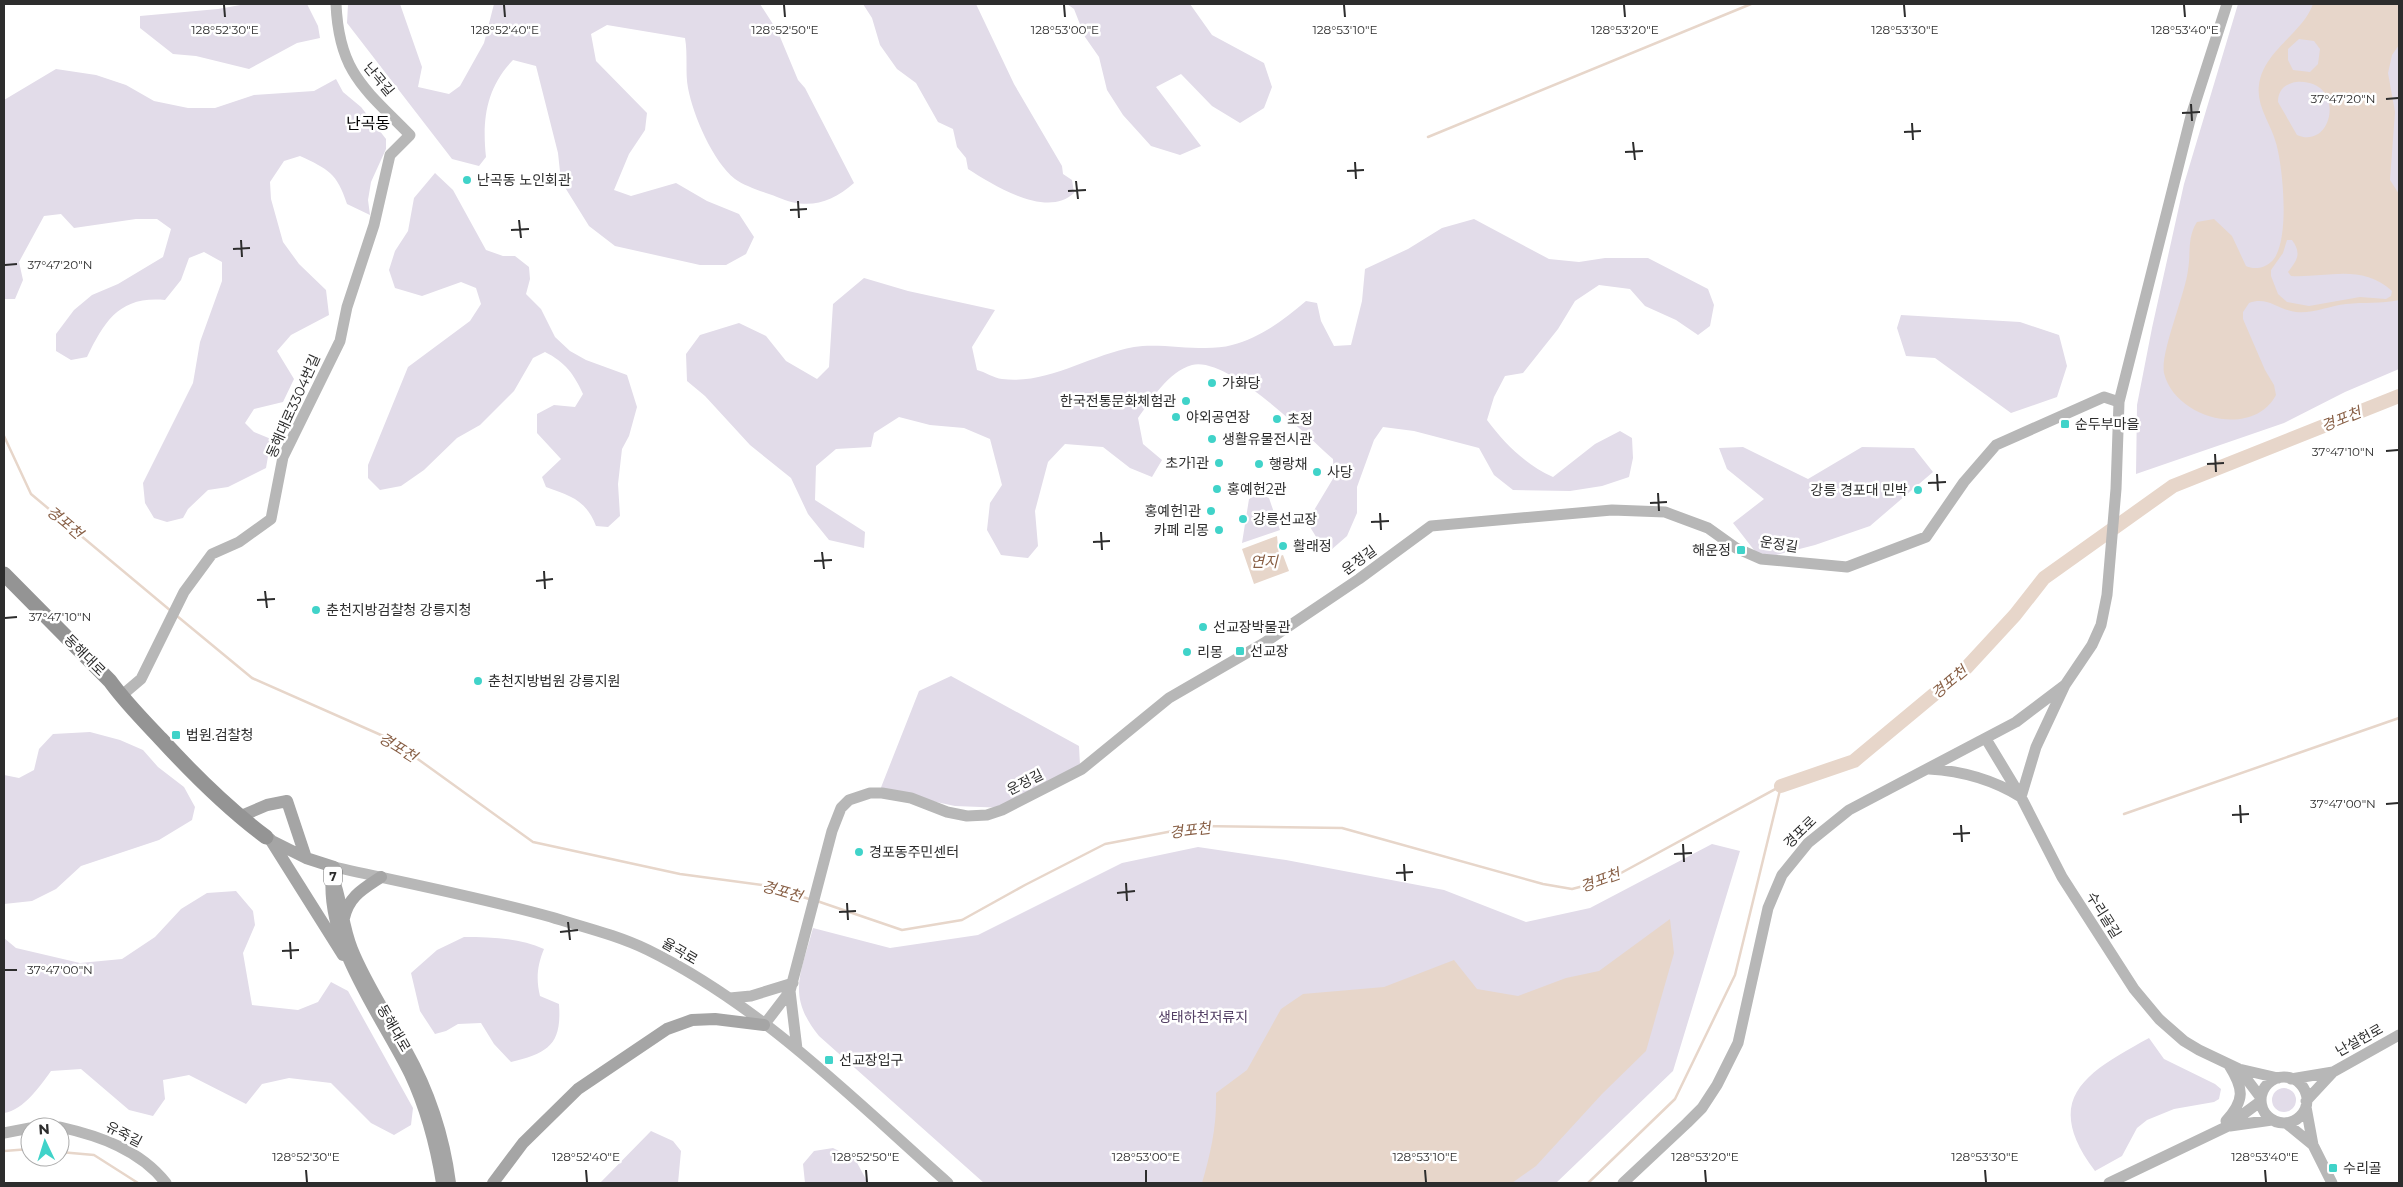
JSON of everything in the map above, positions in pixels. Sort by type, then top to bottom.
[{"type":"highway","name":"동해대로","points":[[4,574],[110,681],[121,696],[197,778],[239,817],[268,838]]},
{"type":"highway","name":"동해대로","points":[[4,588],[103,687],[121,696]]},
{"type":"main road","points":[[239,817],[267,805],[286,801],[306,858]]},
{"type":"main road","name":"동해대로","points":[[268,838],[333,871],[343,923],[351,948],[366,980],[407,1051],[425,1091],[440,1132],[450,1183]]},
{"type":"main road","name":"7","points":[[268,838],[360,982]]},
{"type":"main road","name":"동해대로","points":[[333,871],[331,890],[338,926],[360,982],[418,1093],[432,1135],[442,1183]]},
{"type":"main road","points":[[343,923],[347,906],[352,899],[381,877]]},
{"type":"main road","points":[[493,1183],[523,1143],[578,1089],[667,1029],[692,1020],[715,1019],[764,1025]]},
{"type":"street","name":"난곡길","points":[[336,4],[339,40],[346,61],[358,82],[410,135]]},
{"type":"street","name":"경포로","points":[[1623,1183],[1702,1108],[1717,1085],[1738,1043],[1768,908],[1788,865],[1808,843],[1849,810],[1986,740],[2016,722],[2065,685],[2092,645],[2101,624],[2107,595],[2116,489],[2119,402],[2191,116],[2227,4]]},
{"type":"street","name":"동해대로3304번길","points":[[121,696],[141,679],[179,602],[212,554],[239,542],[271,519],[283,457],[340,341],[346,307],[374,225],[390,154],[410,135]]},
{"type":"street","name":"운정길","points":[[764,1025],[792,987],[819,878],[836,820],[849,800],[858,795],[882,793],[911,798],[947,812],[967,816],[987,816],[1002,810],[1082,769],[1169,698],[1264,643],[1359,579],[1431,526],[1612,510],[1665,512],[1708,528],[1736,548],[1761,559],[1847,568],[1926,537],[1948,508],[1964,482],[1996,445],[2104,396],[2119,402]]},
{"type":"street","points":[[1928,769],[1946,770],[1988,779],[2021,797],[2036,747],[2065,685]]},
{"type":"street","name":"수리골길","points":[[1986,740],[2021,797],[2062,877],[2134,989],[2159,1019],[2184,1042],[2228,1064],[2239,1069],[2278,1078]]},
{"type":"street","name":"율곡로","points":[[333,871],[381,877],[513,907],[596,930],[647,950],[730,998],[797,1049],[948,1183]]},
{"type":"street","points":[[730,998],[751,996],[792,987],[797,1049]]},
{"type":"street","name":"난설헌로","points":[[2291,1079],[2333,1072],[2399,1035]]},
{"type":"street","points":[[2221,1129],[2235,1111],[2241,1091],[2237,1078],[2228,1064]]},
{"type":"street","name":"수리골길","points":[[2239,1069],[2261,1100]]},
{"type":"street","name":"난설헌로","points":[[2306,1104],[2333,1072]]},
{"type":"street","points":[[2272,1120],[2264,1110],[2261,1100],[2265,1087],[2278,1078],[2291,1079],[2303,1087],[2313,1145],[2332,1183]]},
{"type":"street","points":[[2109,1183],[2221,1129],[2261,1100]]},
{"type":"street","points":[[2286,1123],[2300,1116],[2306,1104]]},
{"type":"street","points":[[2221,1129],[2272,1120],[2286,1123],[2313,1145]]},
{"type":"street","name":"유죽길","points":[[70,1129],[85,1132],[111,1142],[155,1169],[166,1183]]},
{"type":"street","points":[[4,1133],[20,1130]]},
{"type":"green space","points":[[246,4],[307,4],[318,26],[320,38],[297,43],[249,69],[196,56],[173,54],[140,28],[140,16],[218,9]]},
{"type":"green space","points":[[348,4],[400,4],[422,67],[418,87],[449,94],[460,86],[484,43],[494,4],[760,4],[778,32],[798,80],[805,88],[854,183],[836,196],[818,203],[808,204],[788,201],[739,182],[727,171],[712,150],[694,111],[687,82],[685,38],[607,25],[591,34],[596,61],[647,113],[645,130],[629,154],[614,190],[631,196],[676,183],[707,201],[739,214],[754,237],[746,254],[726,265],[700,265],[615,246],[589,226],[561,181],[558,153],[536,66],[513,60],[497,82],[488,105],[486,117],[486,157],[479,166],[452,159],[347,23]]},
{"type":"green space","points":[[863,4],[976,4],[1014,84],[1062,166],[1063,174],[1072,180],[1074,193],[1063,200],[1050,202],[1035,201],[1005,190],[968,169],[966,158],[957,147],[953,129],[938,122],[916,83],[897,69],[880,45],[872,18]]},
{"type":"green space","points":[[1067,4],[1190,4],[1212,35],[1264,63],[1272,87],[1264,108],[1240,123],[1212,106],[1181,74],[1156,87],[1201,146],[1180,155],[1151,146],[1123,115],[1107,90],[1099,57],[1085,37],[1074,9]]},
{"type":"green space","points":[[2238,4],[2399,4],[2399,369],[2345,392],[2284,423],[2136,474],[2137,405],[2152,328],[2184,184]]},
{"type":"green space","points":[[56,69],[96,75],[126,85],[154,101],[188,108],[215,108],[254,95],[314,91],[336,79],[343,92],[361,107],[386,139],[386,149],[371,182],[368,200],[370,215],[347,204],[339,185],[330,173],[300,156],[284,161],[270,182],[271,199],[283,242],[299,264],[326,290],[329,315],[291,335],[277,351],[294,379],[283,402],[254,409],[245,423],[254,432],[271,439],[266,468],[228,487],[208,490],[188,509],[183,518],[167,522],[154,518],[145,503],[143,483],[193,383],[200,342],[222,281],[222,262],[204,252],[189,258],[181,280],[165,300],[136,302],[125,307],[116,313],[100,332],[87,357],[71,360],[56,351],[56,334],[74,310],[92,295],[118,284],[163,257],[171,229],[157,219],[136,219],[74,228],[61,214],[44,216],[19,262],[23,280],[15,299],[4,299],[4,100]]},
{"type":"green space","points":[[435,173],[453,190],[486,250],[503,256],[515,256],[529,267],[530,279],[526,294],[541,309],[555,337],[570,351],[586,360],[627,375],[637,407],[629,436],[622,449],[618,484],[620,516],[608,527],[596,526],[587,510],[577,500],[546,487],[542,477],[561,459],[537,433],[537,414],[554,405],[575,407],[583,394],[568,369],[545,352],[533,358],[514,391],[480,425],[457,438],[424,470],[401,486],[380,490],[368,478],[368,465],[408,367],[470,321],[481,304],[476,288],[461,282],[422,296],[395,288],[389,270],[395,251],[408,231],[414,198]]},
{"type":"green space","points":[[1474,219],[1549,259],[1579,262],[1605,258],[1648,258],[1708,289],[1714,305],[1710,326],[1698,335],[1676,320],[1645,306],[1630,289],[1599,285],[1575,301],[1558,329],[1523,373],[1505,376],[1494,397],[1487,420],[1516,453],[1543,472],[1553,477],[1595,444],[1620,431],[1632,438],[1633,458],[1629,477],[1602,486],[1570,491],[1513,490],[1494,475],[1479,448],[1414,431],[1383,427],[1374,440],[1357,487],[1357,513],[1347,536],[1331,550],[1318,540],[1307,522],[1334,477],[1333,459],[1286,416],[1245,384],[1207,365],[1192,365],[1168,380],[1138,418],[1143,444],[1162,460],[1152,477],[1130,468],[1103,447],[1065,444],[1048,462],[1035,511],[1038,546],[1028,558],[1001,555],[987,530],[990,503],[1002,485],[990,439],[964,428],[930,425],[899,417],[874,433],[871,447],[836,449],[816,466],[815,500],[865,532],[864,548],[829,540],[808,514],[791,478],[750,445],[705,396],[687,381],[686,354],[700,335],[739,323],[766,336],[786,361],[817,379],[829,367],[833,304],[864,278],[908,291],[995,310],[972,347],[977,370],[1002,379],[1036,378],[1134,347],[1209,348],[1232,345],[1243,342],[1272,327],[1306,301],[1317,303],[1321,321],[1334,346],[1351,345],[1362,301],[1365,269],[1408,249],[1442,228]]},
{"type":"green space","points":[[1901,315],[2020,322],[2059,335],[2067,366],[2057,397],[2011,413],[1935,358],[1906,356],[1897,328]]},
{"type":"green space","points":[[1743,447],[1808,479],[1862,447],[1914,448],[1933,472],[1870,526],[1815,545],[1761,559],[1733,523],[1764,499],[1727,469],[1719,448]]},
{"type":"green space","points":[[1258,494],[1269,498],[1280,530],[1242,543],[1249,499]]},
{"type":"green space","points":[[951,676],[1079,746],[1080,765],[1006,808],[955,806],[880,790],[919,691]]},
{"type":"green space","points":[[90,732],[120,740],[143,750],[158,767],[184,787],[195,807],[192,820],[159,840],[81,866],[56,889],[32,901],[4,904],[4,775],[19,778],[34,770],[39,749],[53,734]]},
{"type":"green space","name":"생태하천저류지","points":[[1712,844],[1740,851],[1673,1071],[1556,1183],[984,1183],[819,1036],[802,1008],[799,996],[801,972],[813,928],[890,948],[978,935],[1122,863],[1198,847],[1286,860],[1444,890],[1526,922],[1590,908]]},
{"type":"green space","points":[[236,891],[253,911],[255,925],[243,953],[252,1005],[298,1010],[318,1002],[331,982],[348,991],[413,1108],[411,1125],[394,1135],[371,1123],[331,1083],[289,1078],[262,1084],[246,1104],[189,1075],[163,1080],[165,1099],[153,1116],[129,1110],[81,1069],[51,1071],[25,1102],[4,1113],[4,938],[16,948],[80,963],[122,959],[155,937],[181,909],[207,893]]},
{"type":"green space","points":[[464,937],[485,937],[525,942],[544,949],[538,972],[540,996],[559,1004],[559,1018],[555,1038],[543,1051],[511,1062],[494,1044],[481,1023],[458,1024],[446,1031],[435,1034],[420,1011],[411,973],[437,950]]},
{"type":"green space","points":[[2149,1038],[2164,1059],[2215,1084],[2221,1089],[2219,1099],[2214,1102],[2174,1109],[2147,1120],[2137,1128],[2122,1156],[2095,1171],[2079,1146],[2072,1124],[2072,1106],[2078,1090],[2090,1076],[2107,1063]]},
{"type":"green space","points":[[2284,1088],[2293,1091],[2296,1100],[2293,1109],[2284,1112],[2275,1109],[2272,1100],[2275,1091]]},
{"type":"green space","points":[[651,1131],[673,1141],[681,1151],[678,1183],[600,1183]]},
{"type":"green space","points":[[833,1148],[855,1159],[868,1183],[805,1183],[803,1164],[814,1151]]},
{"type":"water","points":[[2313,4],[2399,4],[2399,45],[2392,55],[2388,73],[2395,112],[2390,180],[2399,194],[2399,300],[2346,304],[2302,312],[2290,311],[2262,301],[2249,303],[2243,312],[2243,319],[2265,370],[2274,385],[2276,395],[2265,409],[2250,417],[2233,420],[2216,418],[2198,412],[2183,402],[2171,389],[2164,373],[2169,338],[2186,281],[2192,233],[2197,222],[2214,219],[2232,236],[2246,266],[2249,267],[2259,268],[2266,266],[2277,253],[2283,223],[2283,187],[2279,154],[2274,136],[2262,108],[2259,85],[2262,73],[2268,62],[2308,14]],"holes":[[[2299,39],[2314,41],[2320,49],[2318,64],[2310,72],[2293,70],[2288,60],[2288,49]],[[2292,83],[2312,84],[2323,91],[2328,101],[2330,113],[2320,133],[2310,137],[2297,135],[2278,102],[2281,91],[2285,86]],[[2287,240],[2292,240],[2298,253],[2288,272],[2291,276],[2356,274],[2380,282],[2392,291],[2391,296],[2386,299],[2360,297],[2309,306],[2287,302],[2278,294],[2271,276],[2271,270],[2283,253]]]},
{"type":"water","name":"연지","points":[[1277,536],[1279,556],[1283,555],[1289,571],[1254,584],[1242,549]]},
{"type":"water","name":"생태하천저류지","points":[[1670,919],[1674,953],[1646,1051],[1602,1094],[1536,1166],[1512,1183],[1202,1183],[1213,1138],[1216,1116],[1216,1093],[1247,1070],[1281,1009],[1303,994],[1384,987],[1454,960],[1477,989],[1518,996],[1566,978],[1599,971]]},
{"type":"waterway","points":[[1428,137],[1751,4]]},
{"type":"waterway","name":"경포천","points":[[1781,786],[1854,761],[1967,667],[2015,615],[2044,578],[2173,486],[2399,396]]},
{"type":"waterway","name":"경포천","points":[[4,436],[31,494],[171,611]]},
{"type":"waterway","name":"경포천","points":[[177,616],[252,678],[390,739],[533,842],[680,874],[770,886],[812,900]]},
{"type":"waterway","points":[[2124,814],[2399,718]]},
{"type":"waterway","name":"경포천","points":[[817,901],[902,930],[962,920],[1105,844],[1199,826],[1342,828],[1543,884],[1572,889],[1610,879],[1781,786]]},
{"type":"waterway","points":[[1588,1183],[1675,1099],[1735,975],[1781,786]]},
{"type":"waterway","points":[[4,1151],[20,1150]]},
{"type":"waterway","points":[[70,1153],[94,1155],[138,1183]]},
{"type":"place","name":"난곡동 노인회관","points":[[467,180]]},
{"type":"place","name":"가화당","points":[[1212,383]]},
{"type":"place","name":"한국전통문화체험관","points":[[1186,401]]},
{"type":"place","name":"야외공연장","points":[[1176,417]]},
{"type":"place","name":"초정","points":[[1277,419]]},
{"type":"place","name":"순두부마을","points":[[2065,424]]},
{"type":"place","name":"생활유물전시관","points":[[1212,439]]},
{"type":"place","name":"초가1관","points":[[1219,463]]},
{"type":"place","name":"행랑채","points":[[1259,464]]},
{"type":"place","name":"사당","points":[[1317,472]]},
{"type":"place","name":"홍예헌2관","points":[[1217,489]]},
{"type":"place","name":"강릉 경포대 민박","points":[[1918,490]]},
{"type":"place","name":"홍예헌1관","points":[[1211,511]]},
{"type":"place","name":"강릉선교장","points":[[1243,519]]},
{"type":"place","name":"카페 리몽","points":[[1219,530]]},
{"type":"place","name":"활래정","points":[[1283,546]]},
{"type":"place","name":"해운정","points":[[1741,550]]},
{"type":"place","name":"춘천지방검찰청 강릉지청","points":[[316,610]]},
{"type":"place","name":"선교장박물관","points":[[1203,627]]},
{"type":"place","name":"선교장","points":[[1240,651]]},
{"type":"place","name":"리몽","points":[[1187,652]]},
{"type":"place","name":"춘천지방법원 강릉지원","points":[[478,681]]},
{"type":"place","name":"법원.검찰청","points":[[176,735]]},
{"type":"place","name":"경포동주민센터","points":[[859,852]]},
{"type":"place","name":"선교장입구","points":[[829,1060]]},
{"type":"place","name":"수리골","points":[[2333,1168]]},
{"type":"district","name":"난곡동","points":[[368,123]]}]
